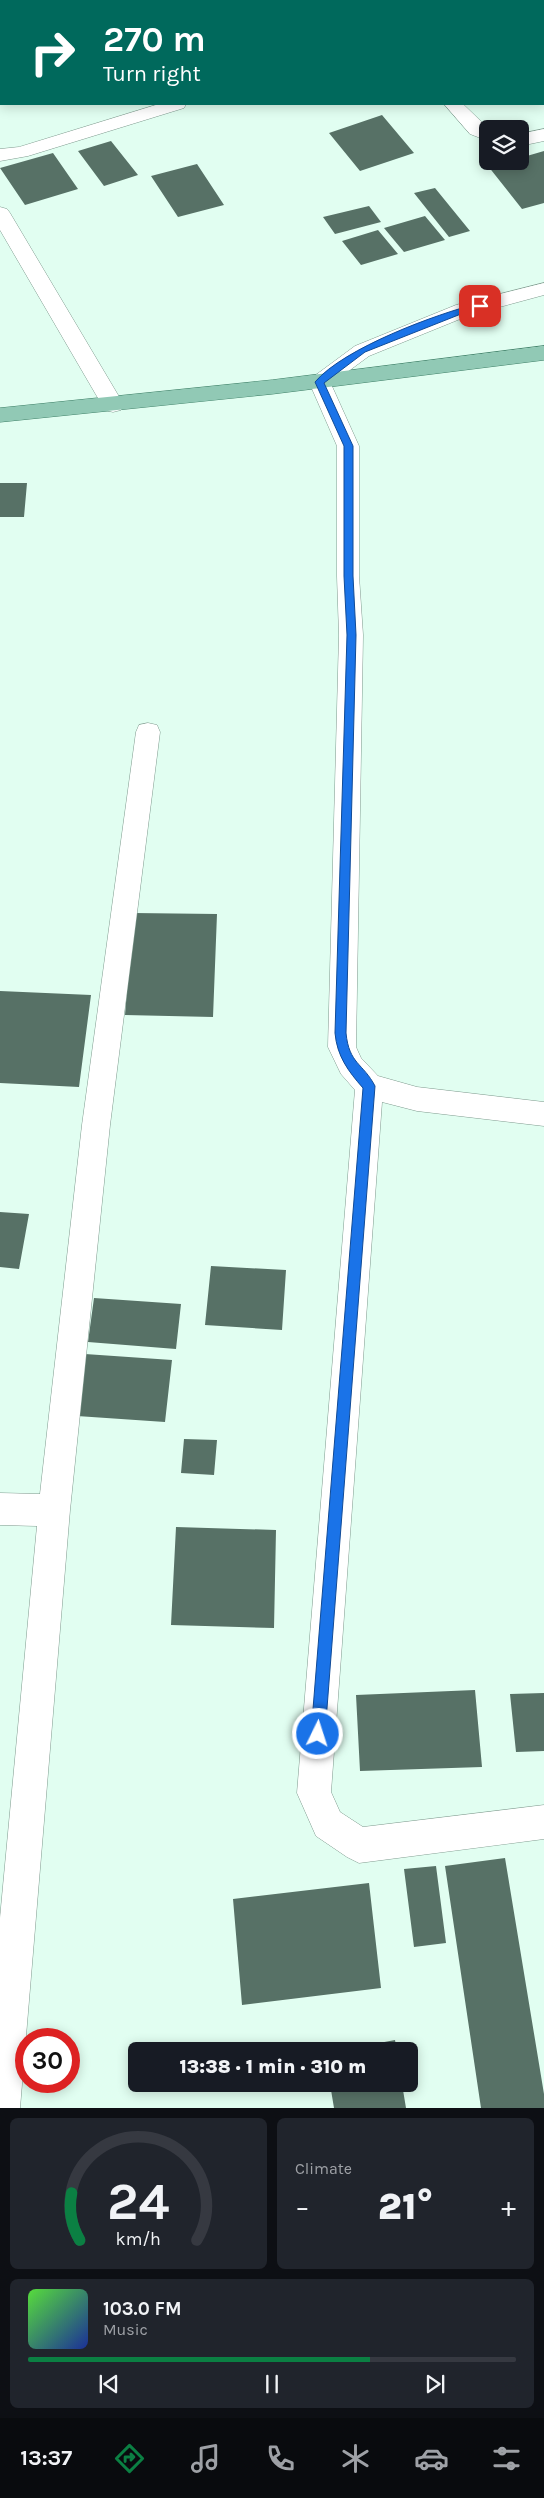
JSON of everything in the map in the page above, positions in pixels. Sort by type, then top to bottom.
[{"type":"main road","points":[[0,415],[113,405],[320,382],[544,353]]},
{"type":"street","points":[[0,155],[21,152],[174,105]]},
{"type":"street","points":[[454,105],[479,132]]},
{"type":"street","points":[[529,138],[544,135]]},
{"type":"street","points":[[0,213],[113,405]]},
{"type":"street","points":[[544,289],[463,310],[362,350],[320,382],[348,446],[350,473],[348,576],[352,635],[342,1047],[350,1066],[369,1086],[417,1100],[544,1114]]},
{"type":"street","points":[[1,2108],[54,1510],[96,1125],[148,732]]},
{"type":"street","points":[[369,1086],[314,1793],[328,1824],[359,1845],[544,1822]]},
{"type":"street","points":[[0,1509],[54,1510]]},
{"type":"building","points":[[382,115],[414,153],[360,171],[329,133]]},
{"type":"building","points":[[111,141],[138,175],[104,186],[78,151]]},
{"type":"building","points":[[544,151],[544,203],[522,209],[491,170],[529,170],[529,155]]},
{"type":"building","points":[[53,153],[78,189],[25,205],[0,168]]},
{"type":"building","points":[[197,164],[224,205],[178,217],[151,176]]},
{"type":"building","points":[[435,188],[470,231],[449,237],[414,193]]},
{"type":"building","points":[[369,206],[381,222],[335,234],[323,217]]},
{"type":"building","points":[[425,216],[445,240],[404,252],[384,228]]},
{"type":"building","points":[[378,230],[398,254],[361,265],[342,241]]},
{"type":"building","points":[[0,483],[27,483],[24,517],[0,517]]},
{"type":"building","points":[[133,913],[217,914],[213,1017],[125,1015]]},
{"type":"building","points":[[0,991],[91,995],[79,1087],[0,1083]]},
{"type":"building","points":[[0,1212],[29,1214],[19,1269],[0,1267]]},
{"type":"building","points":[[211,1266],[286,1270],[282,1330],[205,1325]]},
{"type":"building","points":[[94,1298],[181,1304],[176,1349],[88,1342]]},
{"type":"building","points":[[85,1354],[172,1360],[165,1422],[77,1416]]},
{"type":"building","points":[[184,1439],[217,1440],[214,1475],[181,1473]]},
{"type":"building","points":[[176,1527],[276,1530],[274,1628],[171,1625]]},
{"type":"building","points":[[475,1690],[482,1767],[360,1771],[356,1695]]},
{"type":"building","points":[[544,1693],[544,1751],[516,1752],[510,1694]]},
{"type":"building","points":[[505,1858],[544,2094],[544,2108],[481,2108],[445,1866]]},
{"type":"building","points":[[436,1866],[446,1943],[414,1947],[404,1869]]},
{"type":"building","points":[[369,1883],[381,1988],[242,2005],[233,1899]]},
{"type":"building","points":[[331,2092],[403,2092],[406,2108],[334,2108]]},
{"type":"route","points":[[318,1734],[369,1086],[350,1066],[342,1047],[341,1033],[352,635],[348,576],[350,473],[348,446],[320,382],[362,350],[463,310],[480,306]]}]
